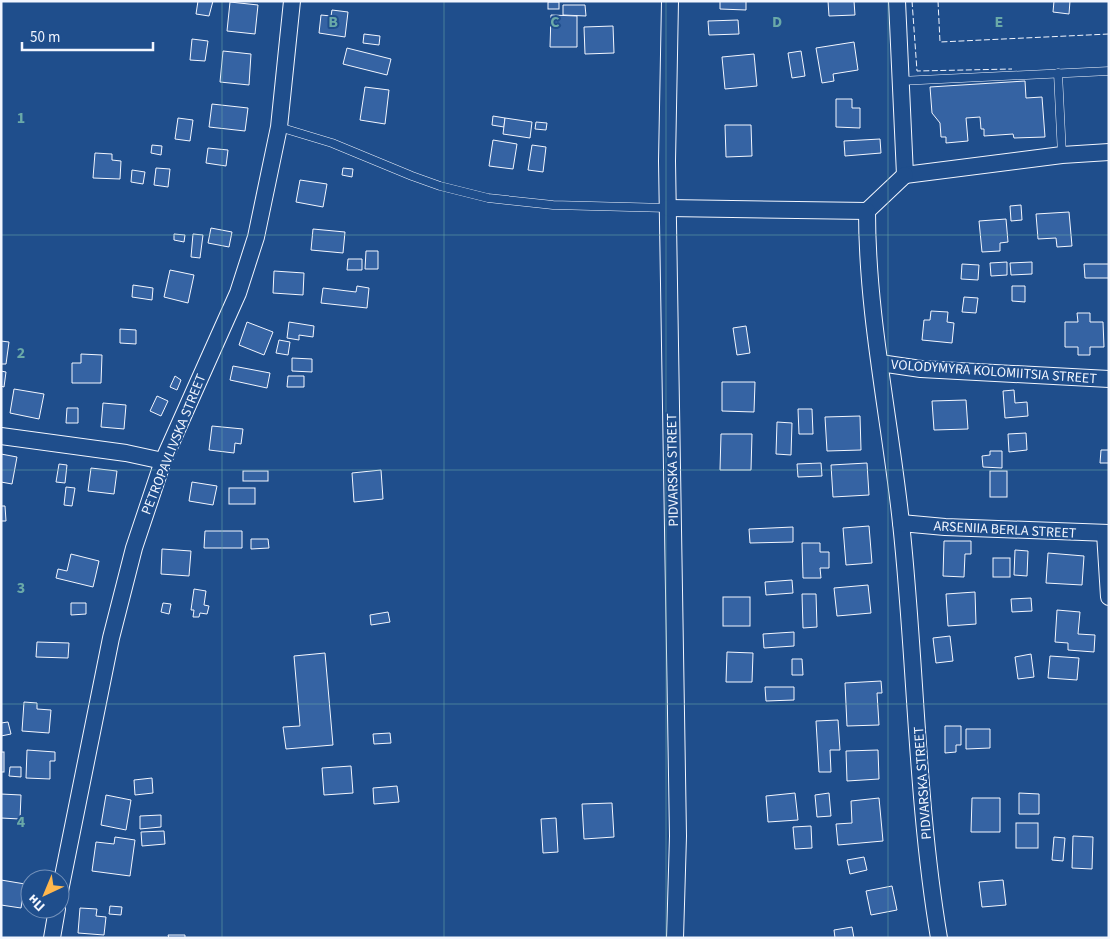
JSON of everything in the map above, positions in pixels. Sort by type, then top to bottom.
[{"type":"street","name":"PETROPAVLIVSKA STREET","points":[[64,869],[118,604],[143,518],[163,461],[238,292],[248,264],[265,197],[279,127],[292,1]]},
{"type":"street","name":"PIDVARSKA STREET","points":[[670,1],[668,208],[678,836],[675,938]]},
{"type":"street","points":[[897,1],[905,175]]},
{"type":"street","points":[[668,208],[867,211],[905,175],[1062,155],[1109,152]]},
{"type":"street","name":"PIDVARSKA STREET","points":[[867,211],[867,254],[901,523],[929,870],[939,938]]},
{"type":"street","name":"VOLODYMYRA KOLOMIITSIA STREET","points":[[880,363],[921,369],[1109,379]]},
{"type":"street","points":[[1,436],[126,452],[163,461]]},
{"type":"street","name":"ARSENIIA BERLA STREET","points":[[901,523],[945,527],[1107,533]]},
{"type":"street","points":[[1107,533],[1109,597]]},
{"type":"street","points":[[52,938],[55,919]]},
{"type":"lane","points":[[900,81],[1109,71]]},
{"type":"lane","points":[[1058,73],[1062,155]]},
{"type":"lane","points":[[279,127],[348,149],[440,186],[488,198],[572,206],[668,208]]},
{"type":"building","points":[[198,1],[213,1],[209,16],[196,14]]},
{"type":"building","points":[[720,1],[746,1],[746,10],[720,9]]},
{"type":"building","points":[[828,1],[854,1],[855,15],[829,16]]},
{"type":"building","points":[[1054,1],[1070,1],[1069,14],[1053,12]]},
{"type":"building","points":[[230,2],[258,5],[255,34],[227,31]]},
{"type":"building","points":[[548,2],[559,2],[559,9],[548,9]]},
{"type":"building","points":[[563,5],[585,5],[586,16],[563,15]]},
{"type":"building","points":[[332,10],[348,12],[345,37],[319,33],[321,15],[331,16]]},
{"type":"building","points":[[551,15],[577,16],[577,47],[550,47]]},
{"type":"building","points":[[738,20],[739,34],[709,35],[708,21]]},
{"type":"building","points":[[613,26],[614,53],[585,54],[584,27]]},
{"type":"building","points":[[364,34],[380,36],[379,45],[363,43]]},
{"type":"building","points":[[192,39],[208,41],[205,61],[190,60]]},
{"type":"building","points":[[854,42],[858,70],[833,74],[834,81],[822,83],[816,48]]},
{"type":"building","points":[[347,48],[391,59],[387,75],[343,64]]},
{"type":"building","points":[[223,51],[251,54],[249,85],[220,82]]},
{"type":"building","points":[[801,51],[805,76],[792,78],[788,53]]},
{"type":"building","points":[[754,54],[757,86],[725,89],[722,57]]},
{"type":"building","points":[[1025,81],[1026,98],[1042,97],[1045,137],[1014,138],[1013,134],[984,136],[980,117],[966,118],[968,141],[946,143],[946,137],[941,137],[940,123],[932,113],[930,87]]},
{"type":"building","points":[[365,87],[389,90],[385,124],[360,120]]},
{"type":"building","points":[[836,99],[852,99],[852,108],[860,108],[860,128],[836,127]]},
{"type":"building","points":[[212,104],[248,108],[245,131],[209,127]]},
{"type":"building","points":[[493,116],[505,118],[504,127],[492,125]]},
{"type":"building","points":[[178,118],[193,120],[190,141],[175,139]]},
{"type":"building","points":[[505,118],[532,122],[530,138],[503,134]]},
{"type":"building","points":[[536,122],[547,123],[546,130],[535,129]]},
{"type":"building","points":[[725,125],[751,125],[752,156],[726,157]]},
{"type":"building","points":[[880,139],[881,153],[845,156],[844,141]]},
{"type":"building","points":[[493,140],[517,144],[513,169],[489,166]]},
{"type":"building","points":[[152,145],[162,146],[161,155],[151,153]]},
{"type":"building","points":[[532,145],[546,147],[543,172],[528,170]]},
{"type":"building","points":[[208,148],[228,150],[226,166],[206,163]]},
{"type":"building","points":[[95,153],[112,154],[112,160],[121,161],[120,179],[93,178]]},
{"type":"building","points":[[156,168],[170,169],[168,187],[154,185]]},
{"type":"building","points":[[343,168],[353,169],[352,177],[342,175]]},
{"type":"building","points":[[132,170],[145,172],[143,184],[131,182]]},
{"type":"building","points":[[300,180],[327,184],[323,207],[296,202]]},
{"type":"building","points":[[1021,205],[1022,220],[1011,221],[1010,206]]},
{"type":"building","points":[[1069,212],[1072,246],[1057,247],[1056,238],[1038,239],[1036,214]]},
{"type":"building","points":[[1006,219],[1008,242],[1000,243],[1000,251],[982,252],[979,221]]},
{"type":"building","points":[[211,228],[232,232],[229,247],[208,243]]},
{"type":"building","points":[[313,229],[345,232],[343,253],[311,250]]},
{"type":"building","points":[[174,234],[185,235],[184,242],[174,240]]},
{"type":"building","points":[[193,234],[203,235],[200,258],[191,257]]},
{"type":"building","points":[[366,251],[378,251],[378,269],[365,269]]},
{"type":"building","points":[[348,259],[362,259],[362,270],[347,270]]},
{"type":"building","points":[[1007,262],[1007,275],[991,276],[990,263]]},
{"type":"building","points":[[1032,262],[1032,274],[1011,275],[1010,263]]},
{"type":"building","points":[[962,264],[979,265],[978,280],[961,279]]},
{"type":"building","points":[[1084,264],[1109,264],[1109,278],[1085,278]]},
{"type":"building","points":[[170,270],[194,275],[188,303],[164,297]]},
{"type":"building","points":[[274,271],[304,273],[303,295],[273,293]]},
{"type":"building","points":[[133,285],[153,288],[152,300],[132,297]]},
{"type":"building","points":[[357,286],[369,288],[367,308],[321,303],[323,288],[356,292]]},
{"type":"building","points":[[1012,286],[1025,286],[1025,302],[1012,301]]},
{"type":"building","points":[[964,297],[978,298],[976,313],[962,312]]},
{"type":"building","points":[[931,311],[948,312],[947,322],[954,323],[952,343],[922,340],[924,320],[930,320]]},
{"type":"building","points":[[1077,313],[1090,313],[1090,322],[1103,322],[1104,347],[1090,347],[1090,355],[1078,355],[1078,347],[1065,347],[1065,322],[1078,322]]},
{"type":"building","points":[[247,322],[273,332],[264,355],[239,345]]},
{"type":"building","points":[[289,322],[314,326],[313,337],[299,335],[299,340],[287,338]]},
{"type":"building","points":[[746,326],[750,353],[737,355],[733,328]]},
{"type":"building","points":[[120,329],[136,330],[136,344],[120,343]]},
{"type":"building","points":[[279,340],[290,342],[288,355],[276,353]]},
{"type":"building","points":[[1,341],[9,342],[6,364],[1,364]]},
{"type":"building","points":[[81,354],[102,355],[101,383],[72,383],[72,363],[81,363]]},
{"type":"building","points":[[292,358],[312,359],[312,372],[292,371]]},
{"type":"building","points":[[233,366],[270,373],[267,388],[230,380]]},
{"type":"building","points":[[1,371],[6,372],[4,387],[1,386]]},
{"type":"building","points":[[175,376],[181,380],[177,390],[170,387]]},
{"type":"building","points":[[288,376],[304,376],[304,387],[287,387]]},
{"type":"building","points":[[722,382],[755,382],[754,412],[722,411]]},
{"type":"building","points":[[14,389],[44,394],[39,419],[10,413]]},
{"type":"building","points":[[1014,390],[1015,403],[1027,402],[1028,416],[1005,418],[1003,391]]},
{"type":"building","points":[[157,396],[168,401],[161,416],[150,411]]},
{"type":"building","points":[[966,400],[968,429],[934,430],[932,401]]},
{"type":"building","points":[[103,403],[126,405],[124,429],[101,427]]},
{"type":"building","points":[[67,408],[78,408],[78,423],[66,423]]},
{"type":"building","points":[[798,409],[812,409],[813,434],[799,434]]},
{"type":"building","points":[[860,416],[861,450],[827,451],[825,417]]},
{"type":"building","points":[[777,422],[792,423],[791,455],[776,454]]},
{"type":"building","points":[[212,426],[243,429],[241,444],[235,443],[234,453],[209,450]]},
{"type":"building","points":[[1026,433],[1027,450],[1009,452],[1008,434]]},
{"type":"building","points":[[721,434],[752,434],[751,470],[720,470]]},
{"type":"building","points":[[1101,450],[1109,450],[1109,463],[1100,463]]},
{"type":"building","points":[[990,451],[1002,451],[1002,468],[983,467],[982,456],[990,455]]},
{"type":"building","points":[[1,454],[17,457],[12,484],[1,482]]},
{"type":"building","points":[[821,463],[822,476],[798,477],[797,464]]},
{"type":"building","points":[[867,463],[869,495],[833,497],[831,465]]},
{"type":"building","points":[[59,464],[67,465],[65,483],[56,482]]},
{"type":"building","points":[[91,468],[117,471],[114,494],[88,491]]},
{"type":"building","points":[[381,470],[383,499],[354,502],[352,473]]},
{"type":"building","points":[[243,471],[268,471],[268,481],[243,481]]},
{"type":"building","points":[[990,471],[1007,471],[1007,497],[990,497]]},
{"type":"building","points":[[192,482],[217,486],[213,505],[189,501]]},
{"type":"building","points":[[66,487],[75,488],[72,506],[64,505]]},
{"type":"building","points":[[229,488],[255,488],[255,504],[229,504]]},
{"type":"building","points":[[1,506],[5,506],[6,521],[1,521]]},
{"type":"building","points":[[869,526],[872,563],[846,565],[843,528]]},
{"type":"building","points":[[793,527],[793,542],[750,543],[749,529]]},
{"type":"building","points":[[205,531],[242,531],[242,548],[204,548]]},
{"type":"building","points":[[251,539],[268,539],[269,548],[251,549]]},
{"type":"building","points":[[944,541],[971,541],[971,554],[965,554],[964,577],[943,576]]},
{"type":"building","points":[[802,543],[820,543],[820,552],[829,552],[829,568],[820,568],[821,578],[803,578]]},
{"type":"building","points":[[162,549],[191,551],[189,576],[161,574]]},
{"type":"building","points":[[1015,550],[1028,551],[1027,576],[1014,575]]},
{"type":"building","points":[[1048,553],[1084,556],[1082,585],[1046,583]]},
{"type":"building","points":[[71,554],[99,561],[93,587],[56,578],[58,569],[67,571]]},
{"type":"building","points":[[993,558],[1010,558],[1010,577],[993,577]]},
{"type":"building","points":[[792,580],[793,593],[766,595],[765,582]]},
{"type":"building","points":[[868,585],[871,613],[837,616],[834,588]]},
{"type":"building","points":[[194,589],[206,591],[204,605],[209,606],[207,614],[200,613],[199,617],[193,617],[194,610],[191,610]]},
{"type":"building","points":[[975,592],[976,624],[948,626],[946,594]]},
{"type":"building","points":[[802,594],[816,594],[817,627],[803,628]]},
{"type":"building","points":[[723,597],[750,597],[750,626],[723,626]]},
{"type":"building","points":[[1031,598],[1032,611],[1012,612],[1011,599]]},
{"type":"building","points":[[71,603],[86,603],[86,614],[71,615]]},
{"type":"building","points":[[163,603],[171,604],[169,614],[161,612]]},
{"type":"building","points":[[1057,610],[1080,612],[1078,634],[1095,635],[1094,652],[1068,650],[1068,643],[1055,642]]},
{"type":"building","points":[[388,612],[390,622],[371,625],[370,615]]},
{"type":"building","points":[[794,632],[794,646],[764,648],[763,634]]},
{"type":"building","points":[[950,636],[953,661],[936,663],[933,638]]},
{"type":"building","points":[[37,642],[69,643],[68,658],[36,657]]},
{"type":"building","points":[[727,652],[753,653],[752,682],[726,682]]},
{"type":"building","points":[[325,653],[333,745],[286,749],[283,727],[300,726],[294,656]]},
{"type":"building","points":[[1031,654],[1034,677],[1018,679],[1015,657]]},
{"type":"building","points":[[1050,656],[1079,658],[1077,680],[1048,678]]},
{"type":"building","points":[[792,659],[802,659],[803,675],[792,675]]},
{"type":"building","points":[[881,681],[882,693],[877,693],[879,725],[847,726],[845,683]]},
{"type":"building","points":[[765,687],[794,687],[794,700],[766,701]]},
{"type":"building","points":[[24,702],[37,703],[37,709],[51,710],[49,733],[22,731]]},
{"type":"building","points":[[838,720],[840,750],[830,750],[831,772],[819,772],[816,721]]},
{"type":"building","points":[[8,722],[11,734],[1,736],[1,723]]},
{"type":"building","points":[[945,726],[961,726],[961,745],[956,745],[956,752],[945,753]]},
{"type":"building","points":[[966,729],[990,729],[990,748],[966,749]]},
{"type":"building","points":[[390,733],[391,743],[374,744],[373,734]]},
{"type":"building","points":[[27,750],[55,752],[55,761],[50,761],[50,779],[26,778]]},
{"type":"building","points":[[878,750],[879,779],[847,781],[846,751]]},
{"type":"building","points":[[1,752],[4,752],[4,772],[1,772]]},
{"type":"building","points":[[351,766],[353,793],[324,795],[322,768]]},
{"type":"building","points":[[10,767],[21,767],[21,777],[9,776]]},
{"type":"building","points":[[152,778],[153,793],[135,795],[134,780]]},
{"type":"building","points":[[397,786],[399,802],[374,804],[373,788]]},
{"type":"building","points":[[795,793],[798,820],[768,822],[766,796]]},
{"type":"building","points":[[829,793],[831,816],[817,817],[815,795]]},
{"type":"building","points":[[1019,793],[1039,794],[1039,814],[1019,814]]},
{"type":"building","points":[[1,794],[21,795],[20,819],[1,818]]},
{"type":"building","points":[[106,795],[131,800],[126,830],[101,825]]},
{"type":"building","points":[[879,798],[883,841],[838,845],[836,824],[852,823],[851,801]]},
{"type":"building","points":[[972,798],[1000,798],[1000,832],[971,832]]},
{"type":"building","points":[[612,803],[614,837],[584,839],[582,804]]},
{"type":"building","points":[[161,815],[161,827],[140,829],[140,816]]},
{"type":"building","points":[[556,818],[558,852],[543,853],[541,819]]},
{"type":"building","points":[[1016,823],[1038,823],[1038,848],[1016,848]]},
{"type":"building","points":[[811,826],[812,848],[795,849],[793,827]]},
{"type":"building","points":[[164,831],[165,844],[142,846],[141,832]]},
{"type":"building","points":[[1073,836],[1093,837],[1092,869],[1072,868]]},
{"type":"building","points":[[115,837],[135,840],[130,876],[92,871],[96,842],[114,844]]},
{"type":"building","points":[[1054,837],[1065,838],[1063,861],[1052,860]]},
{"type":"building","points":[[864,857],[867,870],[850,874],[847,860]]},
{"type":"building","points":[[1,880],[20,883],[20,908],[1,905]]},
{"type":"building","points":[[1003,880],[1006,905],[982,907],[979,882]]},
{"type":"building","points":[[892,886],[897,910],[871,915],[866,891]]},
{"type":"building","points":[[110,906],[122,907],[121,915],[109,914]]},
{"type":"building","points":[[80,908],[97,909],[96,916],[106,917],[104,935],[78,933]]},
{"type":"building","points":[[852,927],[854,938],[835,938],[834,930]]},
{"type":"building","points":[[168,935],[185,935],[185,938],[169,938]]},
{"type":"fence","points":[[912,1],[917,71],[1012,69]]},
{"type":"fence","points":[[938,1],[940,42],[1109,34]]}]
